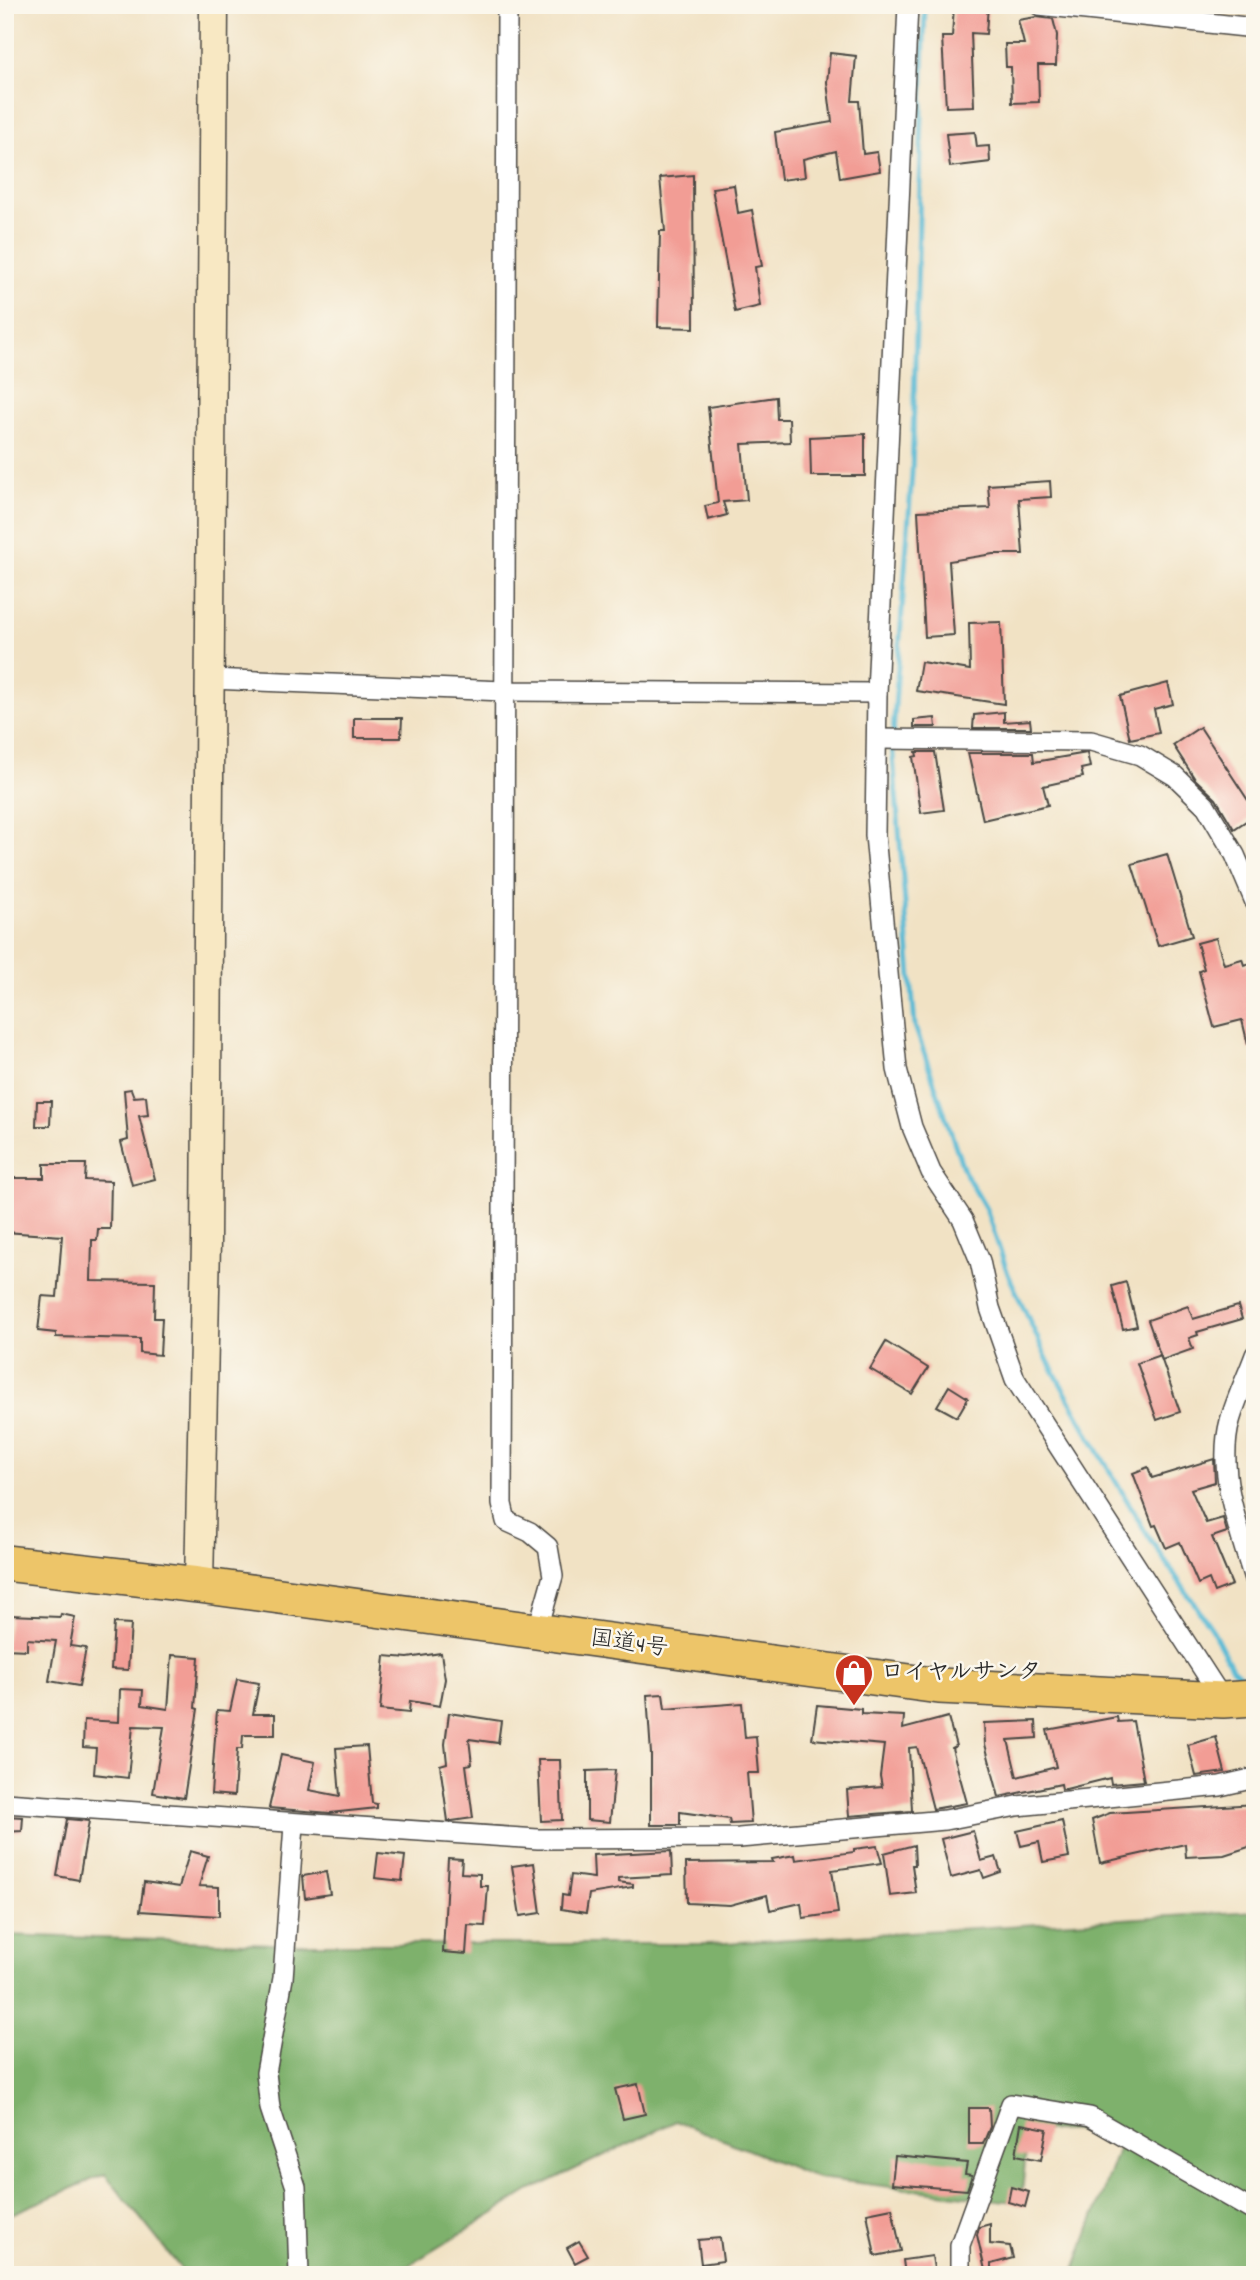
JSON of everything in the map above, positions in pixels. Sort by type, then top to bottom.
[{"type":"highway","name":"国道4号","points":[[5,1563],[200,1585],[939,1686],[1240,1699]]},
{"type":"street","points":[[200,1585],[211,679],[214,5]]},
{"type":"street","points":[[507,5],[502,1503],[506,1521],[530,1532],[548,1548],[552,1576],[537,1632]]},
{"type":"street","points":[[908,5],[886,554],[877,693],[888,739],[875,835],[897,1069],[912,1128],[931,1172],[967,1230],[980,1261],[990,1308],[1015,1379],[1240,1699]]},
{"type":"street","points":[[1039,5],[1255,28]]},
{"type":"street","points":[[211,679],[504,691],[877,693]]},
{"type":"street","points":[[888,739],[1091,741],[1140,755],[1175,776],[1206,806],[1235,855],[1255,902]]},
{"type":"street","points":[[1255,1355],[1229,1423],[1226,1461],[1237,1520],[1255,1582]]},
{"type":"street","points":[[5,1803],[294,1825],[538,1839],[739,1838],[946,1820],[1017,1806],[1220,1786],[1255,1778]]},
{"type":"street","points":[[294,1825],[283,1978],[266,2073],[270,2108],[296,2187],[299,2275]]},
{"type":"street","points":[[960,2275],[960,2245],[1011,2104],[1090,2117],[1255,2212]]},
{"type":"green space","points":[[1255,1911],[1255,2275],[1073,2275],[1125,2130],[1028,2131],[1021,2203],[818,2178],[676,2121],[529,2191],[393,2275],[186,2275],[105,2174],[11,2214],[5,2220],[5,1935],[276,1944],[709,1944]]},
{"type":"building","points":[[954,5],[988,5],[986,34],[971,33],[974,106],[946,107],[942,37],[952,37]]},
{"type":"building","points":[[1036,17],[1053,19],[1057,35],[1056,65],[1038,65],[1039,102],[1012,103],[1011,67],[1006,67],[1005,44],[1024,44],[1018,20]]},
{"type":"building","points":[[830,53],[856,56],[852,101],[859,101],[863,154],[877,152],[880,171],[840,178],[836,151],[803,159],[805,177],[781,180],[775,132],[832,122],[827,82]]},
{"type":"building","points":[[975,132],[977,147],[989,146],[990,162],[950,167],[946,134]]},
{"type":"building","points":[[693,175],[694,328],[658,327],[660,231],[665,231],[660,178]]},
{"type":"building","points":[[734,185],[738,213],[752,210],[762,266],[755,267],[760,306],[735,312],[712,188]]},
{"type":"building","points":[[776,397],[777,419],[789,419],[790,442],[742,444],[747,500],[723,502],[727,515],[708,520],[705,506],[718,503],[708,407]]},
{"type":"building","points":[[865,434],[865,476],[811,476],[810,437]]},
{"type":"building","points":[[1050,481],[1051,497],[1019,499],[1023,554],[993,554],[949,561],[954,635],[925,637],[918,511],[990,508],[988,485]]},
{"type":"building","points":[[1001,622],[1004,704],[916,691],[921,662],[970,670],[969,623]]},
{"type":"building","points":[[1168,683],[1173,704],[1154,709],[1159,733],[1130,739],[1120,696]]},
{"type":"building","points":[[1004,712],[1004,722],[1030,720],[1031,728],[973,728],[974,715]]},
{"type":"building","points":[[354,718],[402,718],[401,738],[354,738]]},
{"type":"building","points":[[935,718],[936,727],[914,727],[914,720]]},
{"type":"building","points":[[1200,727],[1255,811],[1255,815],[1234,829],[1216,799],[1195,779],[1173,745]]},
{"type":"building","points":[[916,752],[935,752],[944,810],[921,813],[913,757],[917,756]]},
{"type":"building","points":[[968,753],[1033,753],[1034,762],[1087,753],[1090,767],[1081,769],[1083,777],[1043,786],[1048,805],[983,820]]},
{"type":"building","points":[[1167,854],[1192,936],[1158,946],[1132,864]]},
{"type":"building","points":[[1216,938],[1224,964],[1242,959],[1244,965],[1255,962],[1255,1049],[1249,1049],[1242,1020],[1214,1027],[1199,971],[1204,969],[1197,943]]},
{"type":"building","points":[[131,1089],[134,1097],[146,1096],[148,1115],[139,1116],[155,1179],[132,1185],[121,1142],[128,1140],[124,1090]]},
{"type":"building","points":[[37,1101],[51,1101],[50,1126],[36,1126]]},
{"type":"building","points":[[44,1164],[86,1164],[85,1180],[111,1181],[110,1229],[98,1229],[97,1240],[92,1240],[91,1281],[155,1282],[154,1318],[162,1318],[160,1355],[140,1353],[140,1339],[56,1337],[56,1333],[38,1331],[42,1296],[57,1297],[62,1236],[5,1232],[5,1178],[44,1178]]},
{"type":"building","points":[[1126,1282],[1137,1326],[1123,1329],[1112,1286]]},
{"type":"building","points":[[1188,1306],[1193,1319],[1238,1306],[1242,1319],[1197,1332],[1198,1335],[1189,1338],[1193,1349],[1162,1360],[1148,1320]]},
{"type":"building","points":[[886,1342],[928,1368],[912,1394],[870,1369]]},
{"type":"building","points":[[1160,1355],[1180,1412],[1157,1420],[1137,1363]]},
{"type":"building","points":[[949,1386],[968,1398],[957,1417],[937,1406]]},
{"type":"building","points":[[1214,1459],[1215,1482],[1191,1489],[1206,1523],[1223,1518],[1227,1532],[1212,1537],[1232,1585],[1214,1592],[1209,1579],[1198,1584],[1180,1542],[1166,1548],[1156,1525],[1153,1526],[1133,1473],[1148,1467],[1152,1478]]},
{"type":"building","points":[[61,1614],[75,1617],[70,1646],[86,1648],[79,1686],[49,1681],[56,1641],[27,1639],[27,1650],[5,1649],[10,1615],[60,1617]]},
{"type":"building","points":[[114,1623],[131,1624],[128,1670],[111,1669]]},
{"type":"building","points":[[441,1653],[445,1679],[440,1706],[410,1701],[409,1713],[380,1710],[385,1656],[408,1658]]},
{"type":"building","points":[[172,1655],[199,1657],[195,1708],[198,1709],[184,1798],[153,1793],[164,1727],[133,1726],[128,1778],[94,1774],[96,1748],[83,1747],[84,1720],[119,1722],[120,1689],[143,1690],[142,1705],[168,1709]]},
{"type":"building","points":[[237,1679],[259,1683],[253,1714],[275,1714],[275,1735],[243,1735],[242,1749],[237,1749],[234,1796],[211,1794],[217,1710],[230,1711]]},
{"type":"building","points":[[663,1694],[665,1709],[742,1703],[745,1738],[756,1737],[759,1773],[747,1773],[751,1823],[730,1824],[729,1819],[680,1812],[680,1825],[651,1825],[651,1754],[647,1695]]},
{"type":"building","points":[[817,1705],[861,1709],[861,1714],[904,1716],[903,1729],[948,1717],[956,1746],[952,1748],[967,1803],[933,1809],[917,1747],[909,1748],[912,1811],[849,1816],[847,1790],[882,1787],[880,1776],[884,1745],[812,1739]]},
{"type":"building","points":[[449,1713],[501,1721],[498,1743],[469,1739],[472,1764],[466,1765],[473,1818],[452,1821],[448,1821],[440,1765],[447,1763],[445,1744]]},
{"type":"building","points":[[1117,1717],[1118,1722],[1133,1721],[1144,1781],[1111,1784],[1110,1778],[1066,1789],[1062,1789],[1061,1784],[999,1797],[985,1744],[984,1723],[1036,1721],[1037,1738],[1008,1740],[1017,1777],[1056,1767],[1047,1730]]},
{"type":"building","points":[[1216,1737],[1225,1772],[1196,1776],[1188,1745]]},
{"type":"building","points":[[367,1746],[372,1803],[377,1804],[377,1808],[330,1813],[269,1808],[281,1755],[315,1762],[309,1790],[340,1796],[336,1748]]},
{"type":"building","points":[[538,1760],[560,1760],[562,1820],[541,1821]]},
{"type":"building","points":[[615,1770],[610,1822],[587,1820],[587,1771]]},
{"type":"building","points":[[1255,1804],[1255,1845],[1224,1855],[1186,1857],[1185,1844],[1100,1863],[1092,1820],[1110,1813]]},
{"type":"building","points":[[5,1816],[23,1817],[22,1831],[5,1832]]},
{"type":"building","points":[[67,1819],[89,1821],[79,1880],[57,1876]]},
{"type":"building","points":[[1062,1821],[1069,1857],[1043,1862],[1039,1842],[1021,1846],[1017,1831]]},
{"type":"building","points":[[973,1831],[981,1861],[996,1857],[1001,1872],[984,1878],[981,1870],[951,1878],[941,1839]]},
{"type":"building","points":[[914,1845],[915,1865],[912,1865],[916,1893],[890,1896],[884,1853]]},
{"type":"building","points":[[877,1846],[882,1863],[832,1870],[838,1913],[803,1918],[801,1903],[770,1910],[767,1895],[730,1905],[687,1903],[686,1863],[773,1862],[772,1859],[795,1855],[796,1860]]},
{"type":"building","points":[[190,1851],[208,1856],[199,1886],[219,1887],[219,1916],[140,1911],[144,1882],[179,1887]]},
{"type":"building","points":[[671,1851],[672,1875],[618,1878],[618,1882],[633,1884],[633,1887],[589,1894],[586,1913],[561,1909],[562,1895],[568,1896],[571,1875],[594,1878],[593,1855]]},
{"type":"building","points":[[378,1853],[405,1856],[402,1881],[375,1878]]},
{"type":"building","points":[[448,1858],[462,1859],[461,1873],[480,1874],[480,1886],[488,1886],[485,1926],[468,1925],[466,1954],[443,1952]]},
{"type":"building","points":[[534,1863],[541,1913],[520,1916],[512,1866]]},
{"type":"building","points":[[326,1872],[330,1894],[305,1898],[303,1876]]},
{"type":"building","points":[[638,2084],[645,2114],[623,2119],[615,2089]]},
{"type":"building","points":[[969,2108],[989,2108],[990,2127],[983,2144],[969,2144]]},
{"type":"building","points":[[1021,2124],[1047,2129],[1041,2160],[1016,2155]]},
{"type":"building","points":[[895,2156],[967,2163],[965,2174],[972,2175],[967,2190],[892,2184]]},
{"type":"building","points":[[1011,2187],[1029,2192],[1025,2207],[1008,2202]]},
{"type":"building","points":[[892,2208],[901,2251],[875,2256],[867,2213]]},
{"type":"building","points":[[990,2224],[990,2244],[1010,2246],[1013,2258],[991,2264],[991,2269],[985,2270],[977,2235],[979,2227]]},
{"type":"building","points":[[720,2238],[723,2261],[701,2264],[698,2240]]},
{"type":"building","points":[[579,2241],[588,2256],[575,2263],[567,2248]]},
{"type":"building","points":[[932,2256],[935,2275],[905,2275],[903,2260]]},
{"type":"waterway","points":[[893,734],[912,473],[925,5]]},
{"type":"waterway","points":[[892,744],[915,1026],[964,1171],[986,1209],[1008,1274],[1048,1361],[1094,1444],[1146,1533],[1213,1631],[1232,1668],[1252,1685]]},
{"type":"place","name":"ロイヤルサンタ","points":[[854,1707]]}]
